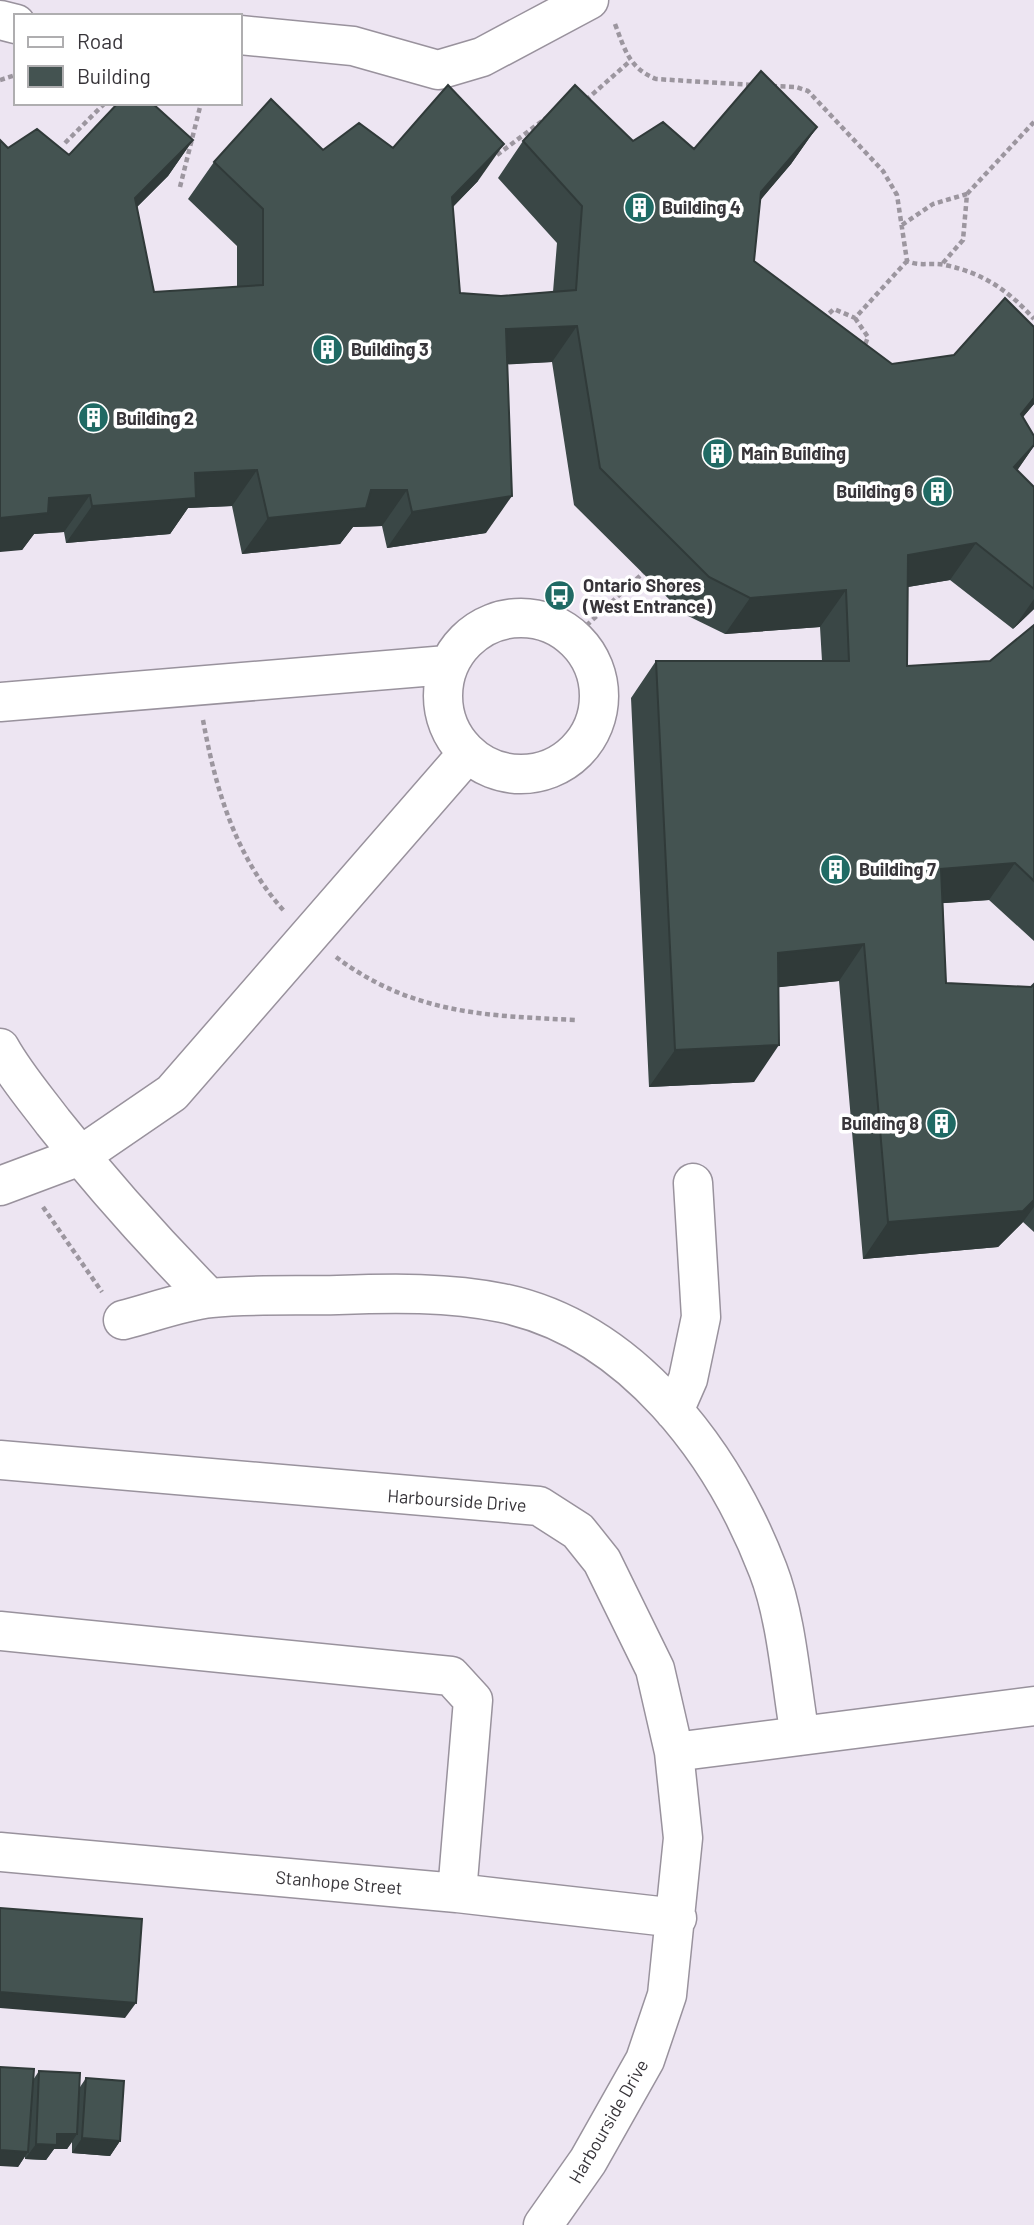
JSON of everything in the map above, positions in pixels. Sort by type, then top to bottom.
[{"type":"street","points":[[242,35],[353,46],[438,70],[482,57],[600,6]]},
{"type":"street","points":[[438,70],[460,102]]},
{"type":"street","points":[[528,617],[555,624],[574,637],[591,659],[600,685],[600,706],[591,732],[576,752],[554,768],[533,774],[505,773],[467,754],[455,738],[445,713],[443,686],[447,665],[464,642],[486,625],[501,619],[528,617]]},
{"type":"street","points":[[0,702],[447,665]]},
{"type":"street","points":[[12,1182],[80,1156],[172,1093],[467,754]]},
{"type":"street","points":[[0,1048],[10,1066],[80,1156],[144,1232],[209,1298]]},
{"type":"street","points":[[674,1411],[688,1379],[701,1317],[693,1183]]},
{"type":"street","points":[[124,1320],[209,1298],[406,1293],[500,1303],[541,1316],[578,1333],[607,1351],[674,1411],[710,1457],[730,1489],[769,1573],[800,1736]]},
{"type":"street","name":"Harbourside Drive","points":[[0,1460],[539,1506],[578,1531],[602,1561],[655,1670],[674,1752],[683,1838],[677,1918],[667,1995],[645,2060],[588,2161],[543,2225]]},
{"type":"street","points":[[0,1631],[451,1676],[473,1700],[457,1893]]},
{"type":"street","points":[[674,1752],[1034,1706]]},
{"type":"street","name":"Stanhope Street","points":[[0,1852],[457,1893],[677,1918]]},
{"type":"path","points":[[600,6],[629,61],[642,74],[656,79],[796,87],[808,91],[883,171],[897,195],[907,261]]},
{"type":"path","points":[[574,106],[585,101],[629,61]]},
{"type":"path","points":[[65,143],[103,105]]},
{"type":"path","points":[[180,187],[200,105]]},
{"type":"path","points":[[497,155],[538,121],[550,117]]},
{"type":"path","points":[[902,225],[933,204],[967,194],[1034,122]]},
{"type":"path","points":[[941,264],[963,240],[967,194]]},
{"type":"path","points":[[907,261],[916,265],[941,264],[979,274],[1012,294],[1034,318]]},
{"type":"path","points":[[855,318],[907,261]]},
{"type":"path","points":[[819,324],[834,309],[855,318],[868,337],[861,351]]},
{"type":"path","points":[[574,637],[643,573]]},
{"type":"path","points":[[12,1182],[124,1320]]},
{"type":"building","points":[[761,71],[817,127],[761,192],[754,261],[892,364],[954,355],[1005,298],[1034,327],[1034,398],[1021,414],[1034,436],[1034,445],[1014,467],[1034,487],[1034,589],[976,543],[908,555],[907,666],[990,661],[1034,625],[1034,881],[1015,863],[941,869],[946,983],[1031,987],[1034,984],[1034,1200],[1023,1211],[888,1222],[864,944],[778,953],[779,1045],[675,1050],[656,661],[849,661],[846,590],[750,598],[709,577],[600,468],[577,326],[506,329],[512,496],[412,512],[407,490],[371,490],[366,508],[268,518],[257,470],[195,473],[196,498],[92,506],[90,495],[49,498],[48,513],[0,518],[0,140],[8,148],[37,129],[69,155],[116,105],[154,105],[193,140],[135,198],[154,292],[263,285],[263,209],[214,162],[271,99],[323,150],[359,123],[393,148],[448,85],[504,144],[452,197],[460,293],[501,296],[576,290],[582,206],[523,141],[575,85],[633,141],[663,122],[694,149]]},
{"type":"building","points":[[0,1908],[142,1919],[136,2003],[0,1992]]},
{"type":"building","points":[[0,2067],[34,2069],[28,2152],[0,2150]]},
{"type":"building","points":[[39,2071],[80,2073],[77,2134],[57,2134],[57,2145],[36,2144]]},
{"type":"building","points":[[86,2078],[124,2081],[120,2141],[82,2138]]},
{"type":"place","name":"Building 4","points":[[639,207]]},
{"type":"place","name":"Building 3","points":[[328,349]]},
{"type":"place","name":"Building 2","points":[[93,418]]},
{"type":"place","name":"Main Building","points":[[718,453]]},
{"type":"place","name":"Building 6","points":[[937,491]]},
{"type":"place","name":"Ontario Shores (West Entrance)","points":[[560,595]]},
{"type":"place","name":"Building 7","points":[[836,869]]},
{"type":"place","name":"Building 8","points":[[942,1123]]}]
